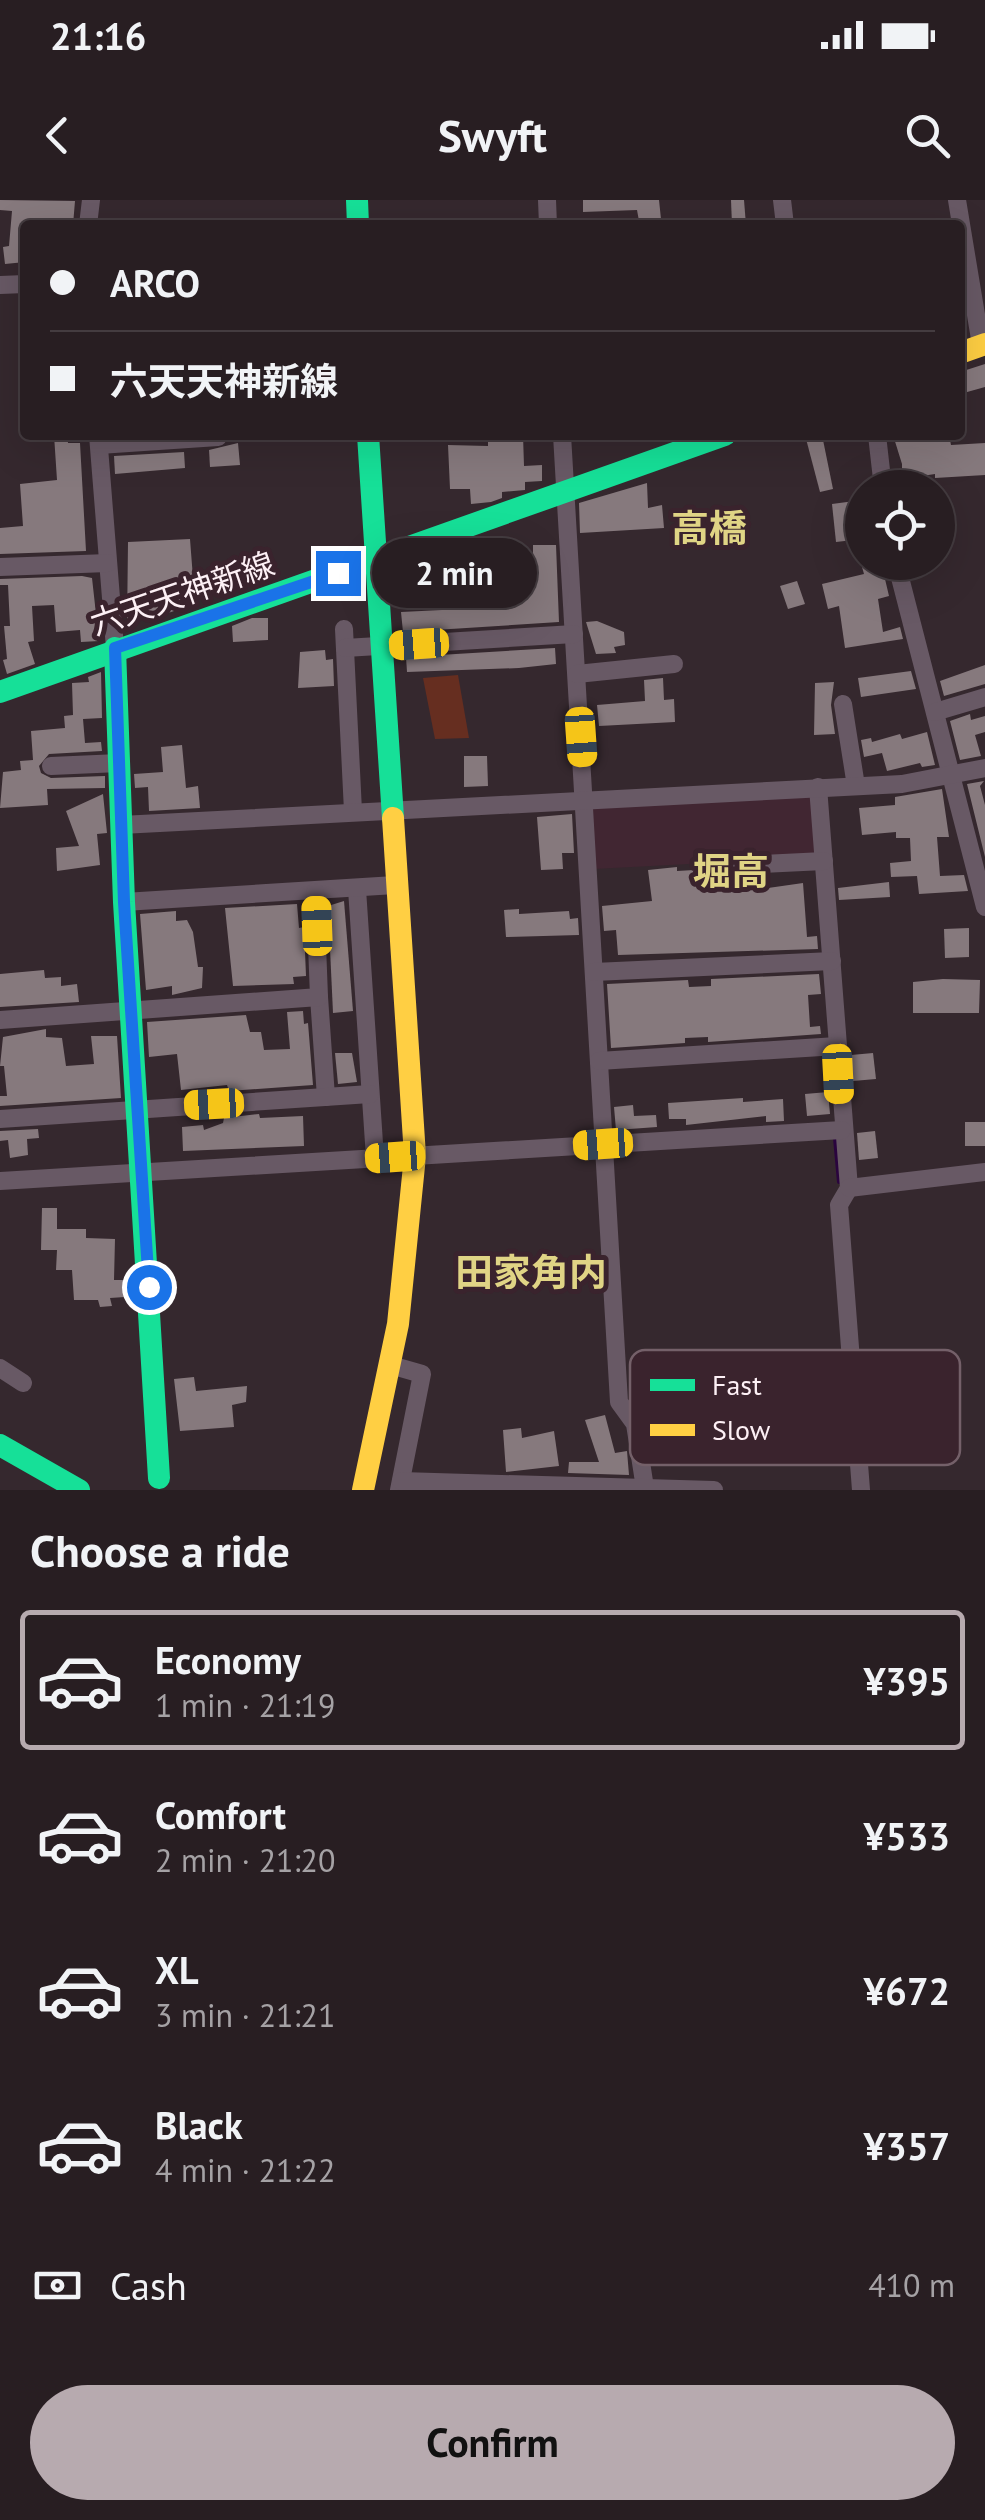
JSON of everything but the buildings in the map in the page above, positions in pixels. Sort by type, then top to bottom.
[{"type":"main road","points":[[362,1490],[394,1366],[410,1240],[415,1156],[368,440]]},
{"type":"main road","name":"六天天神新線","points":[[0,692],[710,440]]},
{"type":"main road","points":[[115,648],[124,902],[159,1478]]},
{"type":"main road","points":[[0,1445],[79,1490]]},
{"type":"street","points":[[965,262],[976,347]]},
{"type":"street","points":[[98,440],[115,648]]},
{"type":"street","points":[[562,440],[618,1402],[630,1418]]},
{"type":"street","points":[[878,440],[881,470]]},
{"type":"street","points":[[0,567],[108,563]]},
{"type":"street","points":[[901,580],[985,908]]},
{"type":"street","points":[[344,629],[353,811]]},
{"type":"street","points":[[344,648],[574,634]]},
{"type":"street","points":[[577,674],[674,664]]},
{"type":"street","points":[[934,712],[985,697]]},
{"type":"street","points":[[843,704],[856,786]]},
{"type":"street","points":[[51,766],[119,763]]},
{"type":"street","points":[[121,825],[856,786],[952,776],[985,768]]},
{"type":"street","points":[[818,787],[849,1188],[839,1205],[850,1350]]},
{"type":"street","points":[[723,866],[824,860]]},
{"type":"street","points":[[124,902],[396,884]]},
{"type":"street","points":[[357,888],[375,1158]]},
{"type":"street","points":[[315,892],[326,1097]]},
{"type":"street","points":[[594,972],[832,961]]},
{"type":"street","points":[[0,1020],[319,996]]},
{"type":"street","points":[[599,1061],[837,1046]]},
{"type":"street","points":[[0,1119],[370,1094]]},
{"type":"street","points":[[0,1181],[842,1130]]},
{"type":"street","points":[[849,1188],[985,1172]]},
{"type":"street","points":[[394,1366],[422,1374],[400,1486],[714,1490]]},
{"type":"street","points":[[0,1368],[24,1384]]},
{"type":"street","points":[[858,1465],[860,1490]]},
{"type":"shaded area","points":[[458,675],[469,738],[435,739],[423,678]]},
{"type":"shaded area","points":[[814,792],[818,857],[594,869],[592,806]]},
{"type":"waterway","points":[[835,1138],[839,1182],[844,1182]]},
{"type":"traffic: fast","points":[[357,200],[358,220]]},
{"type":"traffic: fast","points":[[368,440],[393,818]]},
{"type":"traffic: fast","points":[[0,692],[711,440]]},
{"type":"traffic: fast","points":[[115,648],[124,902],[159,1478]]},
{"type":"traffic: fast","points":[[0,1445],[79,1490]]},
{"type":"traffic: slow","points":[[965,351],[985,344]]},
{"type":"traffic: slow","points":[[363,1490],[398,1324],[415,1156],[393,818]]},
{"type":"district","name":"高橋","points":[[709,527]]},
{"type":"district","name":"堀高","points":[[731,870]]},
{"type":"district","name":"田家角内","points":[[531,1271]]},
{"type":"route","points":[[149,1287],[124,902],[115,648],[338,573]]}]
